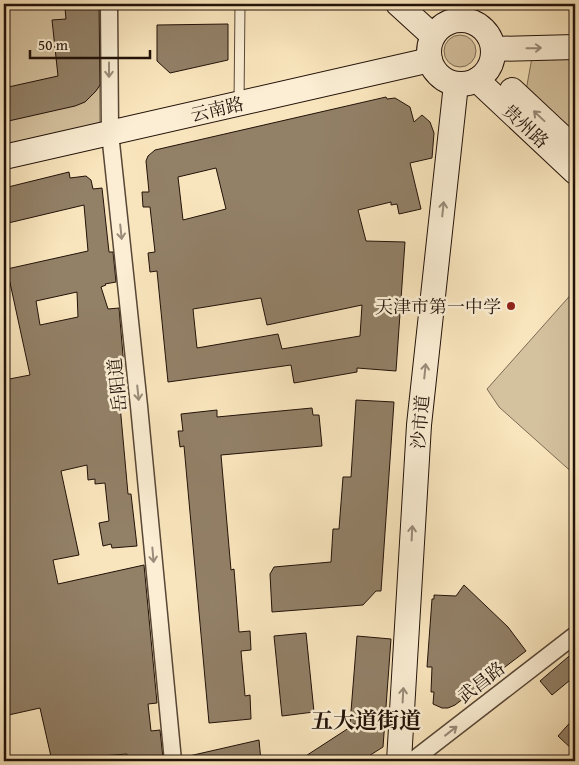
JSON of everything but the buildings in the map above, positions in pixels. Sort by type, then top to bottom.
[{"type":"street","name":"岳阳道","points":[[109,4],[110,133],[140,416],[172,761]]},
{"type":"street","name":"贵州路","points":[[398,4],[447,21],[466,20],[485,30],[490,39],[479,70]]},
{"type":"street","name":"贵州路","points":[[422,4],[447,21]]},
{"type":"street","points":[[430,60],[430,44],[447,21]]},
{"type":"street","points":[[479,70],[575,47]]},
{"type":"street","name":"云南路","points":[[4,157],[430,60]]},
{"type":"street","name":"贵州路","points":[[430,60],[433,69],[447,81],[479,70]]},
{"type":"street","name":"贵州路","points":[[479,70],[575,149]]},
{"type":"street","name":"贵州路","points":[[479,70],[575,172]]},
{"type":"street","name":"沙市道","points":[[399,761],[419,425],[479,70]]},
{"type":"street","name":"武昌路","points":[[412,761],[575,635]]},
{"type":"lane","points":[[238,104],[240,4]]},
{"type":"shaded area","points":[[4,4],[99,4],[100,126],[4,147]]},
{"type":"shaded area","points":[[460,35],[472,39],[476,51],[472,63],[460,67],[448,63],[444,51],[448,39]]},
{"type":"shaded area","points":[[533,52],[575,53],[575,142],[525,96]]},
{"type":"shaded area","points":[[575,290],[575,475],[499,407],[487,389]]},
{"type":"place","name":"天津市第一中学","points":[[511,306]]},
{"type":"district","name":"五大道街道","points":[[366,720]]}]
